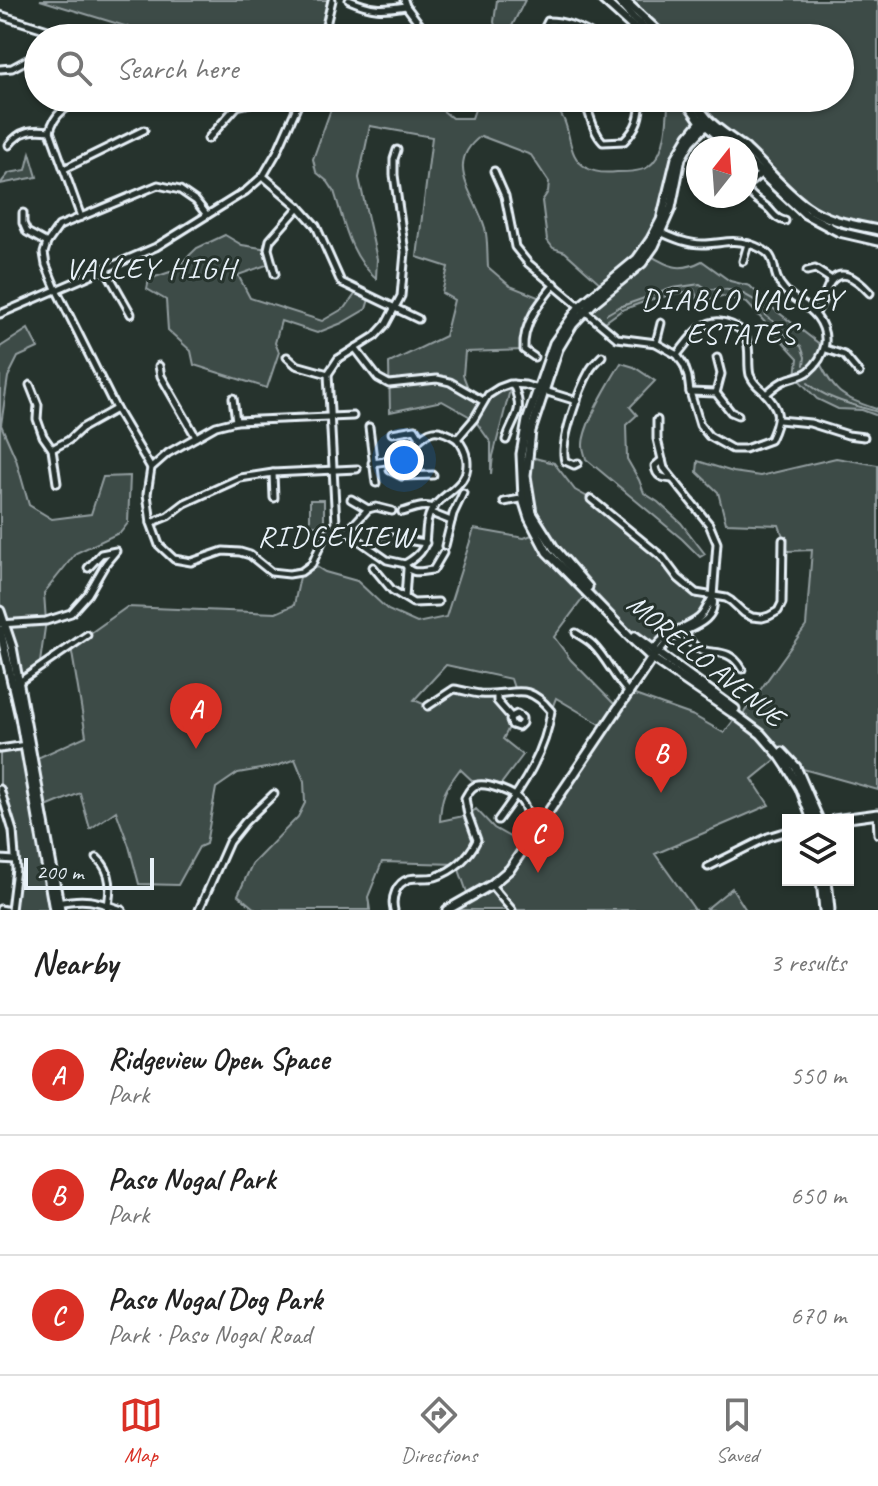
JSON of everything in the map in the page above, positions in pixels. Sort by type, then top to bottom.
[{"type":"street","points":[[326,24],[332,0]]},
{"type":"street","points":[[349,0],[368,8],[384,10],[405,3],[420,24]]},
{"type":"street","points":[[603,0],[631,24]]},
{"type":"street","points":[[617,0],[634,24]]},
{"type":"street","points":[[624,0],[650,24]]},
{"type":"street","points":[[0,15],[24,24]]},
{"type":"street","points":[[546,24],[554,20],[568,24]]},
{"type":"street","points":[[0,69],[12,68],[24,62]]},
{"type":"street","points":[[59,112],[50,131],[81,217]]},
{"type":"street","points":[[208,139],[232,112]]},
{"type":"street","points":[[0,314],[156,247],[246,191],[263,176],[294,112]]},
{"type":"street","points":[[590,112],[596,135],[603,142],[624,141],[636,130],[640,112]]},
{"type":"street","points":[[697,112],[717,136]]},
{"type":"street","points":[[701,112],[705,121],[727,136]]},
{"type":"street","name":"MORELLO AVENUE","points":[[705,121],[689,136],[676,158],[659,232],[637,259],[582,309],[554,343],[541,391],[527,421],[521,454],[521,477],[529,518],[547,552],[655,654],[761,734],[788,768],[810,814]]},
{"type":"street","points":[[9,145],[18,135],[33,129],[50,131]]},
{"type":"street","points":[[64,169],[144,130]]},
{"type":"street","points":[[207,215],[196,201],[180,190],[158,185],[59,226],[47,243],[44,253],[46,265],[116,409],[151,468],[147,494],[151,523],[159,545],[174,559],[191,562],[223,551],[240,552],[250,555],[271,572],[301,572],[312,564],[325,535],[336,524],[328,374],[338,359],[381,330],[401,296],[405,252],[394,175],[397,150]]},
{"type":"street","points":[[758,163],[805,214],[839,232],[878,241]]},
{"type":"street","points":[[758,166],[815,211],[841,222],[878,230]]},
{"type":"street","points":[[758,176],[764,170]]},
{"type":"street","points":[[494,171],[505,196],[515,247],[528,263],[617,338],[656,343],[677,355],[688,377],[700,425],[709,436],[732,449],[745,449],[770,440],[779,420],[775,406],[754,384],[749,373],[747,339],[740,330],[722,321],[702,326],[677,355]]},
{"type":"street","points":[[263,176],[316,226],[341,282],[418,319]]},
{"type":"street","points":[[758,203],[785,221]]},
{"type":"street","points":[[275,274],[268,249],[270,240],[299,207]]},
{"type":"street","points":[[23,213],[27,232],[47,243]]},
{"type":"street","points":[[659,232],[684,242],[703,245],[729,240],[767,251],[775,263],[777,281],[786,292],[815,314],[825,331],[826,349],[807,373],[782,381],[766,394]]},
{"type":"street","points":[[743,261],[748,244]]},
{"type":"street","points":[[105,268],[131,314]]},
{"type":"street","points":[[807,271],[815,269],[832,280]]},
{"type":"street","points":[[815,314],[832,280],[842,276],[854,277],[870,293]]},
{"type":"street","points":[[534,357],[524,350],[523,339],[537,305],[555,284]]},
{"type":"street","points":[[656,343],[661,323]]},
{"type":"street","points":[[355,348],[378,378],[389,384],[437,379],[450,382],[483,401]]},
{"type":"street","points":[[826,349],[844,355],[859,373]]},
{"type":"street","points":[[578,463],[567,463],[563,454],[564,443],[577,401],[591,370],[602,356]]},
{"type":"street","points":[[287,357],[296,365],[328,374]]},
{"type":"street","points":[[716,393],[721,374],[717,358]]},
{"type":"street","points":[[159,366],[161,376],[196,437]]},
{"type":"street","points":[[506,440],[516,420],[520,402],[513,384]]},
{"type":"street","points":[[30,385],[38,405],[37,419],[52,449],[57,483]]},
{"type":"street","points":[[457,439],[474,419],[483,401],[499,388],[525,385],[577,401]]},
{"type":"street","points":[[690,392],[716,393],[731,412],[738,415]]},
{"type":"street","points":[[233,398],[236,421]]},
{"type":"street","points":[[52,449],[116,409]]},
{"type":"street","points":[[151,468],[168,453],[216,426],[236,421],[353,416]]},
{"type":"street","points":[[447,910],[491,885],[510,869],[655,654],[673,637],[698,626],[707,618],[714,604],[717,543],[709,524],[664,468],[657,439],[657,420]]},
{"type":"street","points":[[779,420],[810,423],[864,437]]},
{"type":"street","points":[[369,427],[376,483]]},
{"type":"street","points":[[392,433],[415,429],[420,437]]},
{"type":"street","points":[[372,463],[390,460],[405,452],[430,430],[445,432],[457,439],[464,447],[467,458],[463,480],[432,510],[427,524],[426,543],[406,567],[405,598]]},
{"type":"street","points":[[390,460],[390,470],[402,476],[433,475]]},
{"type":"street","points":[[151,523],[168,516],[185,503],[240,478],[273,473],[357,469]]},
{"type":"street","points":[[273,473],[274,498]]},
{"type":"street","points":[[336,524],[384,558],[413,572],[433,570],[444,549],[463,493]]},
{"type":"street","points":[[504,502],[526,498]]},
{"type":"street","points":[[351,499],[368,509]]},
{"type":"street","points":[[591,499],[663,558],[687,587],[696,593],[731,601],[752,617],[769,616],[778,611],[782,603],[783,540]]},
{"type":"street","points":[[402,512],[428,506],[451,521]]},
{"type":"street","points":[[347,532],[368,509],[376,507],[392,511]]},
{"type":"street","points":[[385,537],[426,543]]},
{"type":"street","points":[[2,626],[46,621],[71,613],[88,594],[116,551],[101,554],[88,568]]},
{"type":"street","points":[[378,573],[384,558]]},
{"type":"street","points":[[373,567],[392,590],[413,603],[438,602]]},
{"type":"street","points":[[0,611],[27,745]]},
{"type":"street","points":[[2,626],[19,682],[27,745],[57,907],[79,899],[122,910]]},
{"type":"street","points":[[685,630],[693,647],[732,656],[742,669]]},
{"type":"street","points":[[576,633],[593,645],[629,693]]},
{"type":"street","points":[[19,682],[87,635]]},
{"type":"street","name":"MORELLO AVENUE","points":[[655,654],[765,731],[796,767],[816,814]]},
{"type":"street","points":[[428,706],[454,689],[478,694],[515,691],[533,694],[551,711],[549,726],[532,767],[498,820]]},
{"type":"street","points":[[497,694],[497,701],[511,717]]},
{"type":"street","points":[[0,749],[27,745]]},
{"type":"street","points":[[394,910],[393,896],[401,883],[410,878],[436,877],[470,855],[477,840],[465,798],[470,789],[477,785],[498,788],[516,796],[522,801],[529,824],[536,829]]},
{"type":"street","points":[[0,789],[13,831],[16,869],[11,910]]},
{"type":"street","points":[[199,910],[229,842],[274,794]]},
{"type":"street","points":[[854,817],[878,814],[878,834]]},
{"type":"street","points":[[708,867],[782,833]]},
{"type":"street","points":[[97,858],[104,864],[110,878],[107,908]]},
{"type":"street","points":[[0,859],[15,860]]},
{"type":"street","points":[[491,885],[512,910]]},
{"type":"street","points":[[822,886],[827,910]]},
{"type":"street","points":[[827,886],[827,910]]},
{"type":"shaded area","points":[[40,0],[332,0],[326,24],[118,24]]},
{"type":"shaded area","points":[[497,0],[525,0],[513,24],[494,22]]},
{"type":"shaded area","points":[[624,0],[878,0],[878,230],[841,222],[806,206],[758,160],[758,136],[728,136],[715,127],[704,112],[854,112],[854,24],[650,24]]},
{"type":"shaded area","points":[[330,112],[444,112],[452,118],[472,118],[474,112],[559,112],[574,155],[590,170],[598,172],[629,172],[648,167],[659,154],[665,136],[667,112],[693,112],[698,119],[690,136],[686,136],[686,146],[664,208],[648,242],[634,262],[603,286],[547,240],[542,201],[548,192],[549,182],[531,155],[481,136],[464,157],[465,180],[485,228],[488,267],[510,286],[543,299],[523,339],[524,350],[465,352],[463,375],[470,393],[483,401],[493,392],[510,390],[491,474],[491,443],[474,419],[442,401],[390,412],[389,363],[445,336],[454,300],[442,293],[448,267],[417,257],[432,137],[370,126],[359,178],[377,259],[376,278],[354,249],[334,191],[316,172],[313,159]]},
{"type":"shaded area","points":[[30,153],[37,177],[0,184],[9,173],[26,170]]},
{"type":"shaded area","points":[[225,235],[242,245],[268,249],[272,263],[238,275],[250,298],[322,321],[346,307],[358,290],[370,296],[366,309],[317,333],[281,321],[275,343],[279,352],[267,388],[194,365],[191,351],[168,330],[166,300],[147,289],[149,279],[173,271],[197,248]]},
{"type":"shaded area","points":[[648,254],[680,267],[702,261],[730,281],[750,286],[770,306],[826,349],[818,359],[834,387],[854,401],[878,408],[878,416],[862,410],[838,409],[817,399],[796,377],[798,358],[747,303],[722,296],[699,302],[694,290],[649,300],[622,310],[601,325],[585,311]]},
{"type":"shaded area","points":[[28,329],[38,348],[18,357],[8,377],[1,425],[16,459],[29,505],[52,519],[91,514],[103,477],[130,476],[128,523],[121,532],[76,553],[44,593],[46,621],[39,669],[19,682],[0,611],[0,347]]},
{"type":"shaded area","points":[[621,363],[634,367],[655,381],[630,407],[637,415],[626,425],[627,459],[644,493],[681,523],[705,554],[700,557],[586,459],[583,446],[587,427]]},
{"type":"shaded area","points":[[527,456],[554,463],[575,490],[591,499],[663,558],[687,587],[713,597],[704,613],[672,632],[653,650],[636,637],[554,548],[532,513]]},
{"type":"shaded area","points":[[836,458],[878,465],[878,790],[796,767],[765,731],[743,714],[806,626],[812,550],[788,551],[779,525],[726,523],[718,492],[697,472],[698,461],[733,472],[760,476]]},
{"type":"shaded area","points":[[310,500],[324,500],[324,522],[322,525],[310,525]]},
{"type":"shaded area","points":[[474,529],[524,538],[537,533],[547,552],[587,593],[554,637],[571,660],[618,708],[629,693],[694,716],[724,733],[737,716],[761,734],[779,757],[752,779],[769,805],[655,854],[695,910],[447,910],[469,898],[457,864],[382,862],[368,897],[370,910],[256,910],[238,895],[252,864],[298,817],[305,803],[304,781],[295,759],[277,766],[238,773],[216,788],[206,844],[199,847],[178,885],[139,884],[116,811],[90,829],[80,793],[41,809],[33,760],[86,736],[71,647],[127,607],[276,613],[294,605],[301,572],[312,564],[325,572],[357,581],[388,610],[417,623],[446,617]],"holes":[[[446,665],[511,679],[515,691],[542,700],[551,711],[556,698],[605,727],[526,846],[494,828],[476,809],[468,815],[440,821],[445,793],[460,769],[477,785],[498,788],[523,755],[503,739],[510,719],[497,701],[497,694],[461,691],[428,706],[414,700]]]},
{"type":"shaded area","points":[[24,746],[54,910],[11,910],[16,869],[13,831],[0,789],[0,749]]},
{"type":"shaded area","points":[[732,888],[746,910],[705,910]]},
{"type":"waterway","points":[[607,314],[673,288],[700,284],[707,289],[737,292],[764,306],[766,316],[791,341],[801,346],[804,365]]},
{"type":"waterway","points":[[808,383],[832,398],[878,412]]},
{"type":"place","name":"Ridgeview Open Space","points":[[196,749]]},
{"type":"place","name":"Paso Nogal Park","points":[[661,793]]},
{"type":"place","name":"Paso Nogal Dog Park","points":[[538,873]]},
{"type":"district","name":"VALLEY HIGH","points":[[151,268]]},
{"type":"district","name":"DIABLO VALLEY ESTATES","points":[[742,316]]},
{"type":"district","name":"RIDGEVIEW","points":[[336,536]]}]
